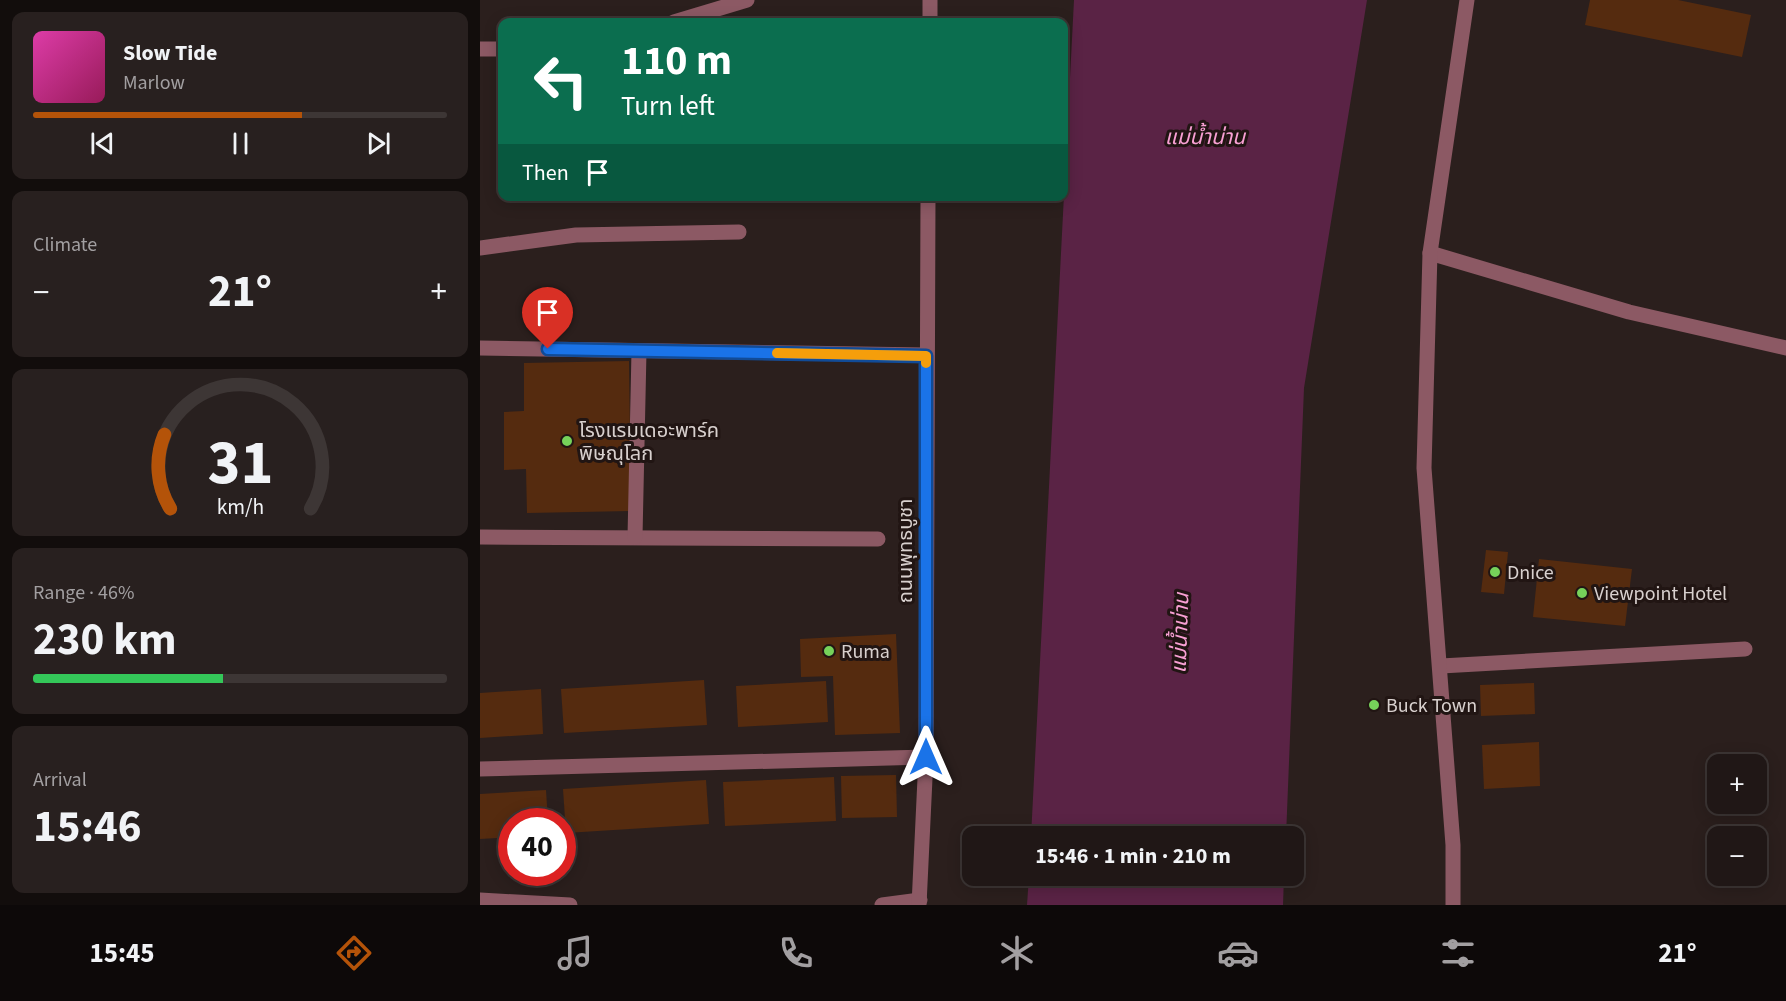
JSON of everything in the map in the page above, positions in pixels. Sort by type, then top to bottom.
[{"type":"street","points":[[687,18],[747,0]]},
{"type":"street","points":[[930,0],[930,18]]},
{"type":"street","points":[[1453,905],[1453,845],[1424,468],[1430,253],[1467,0]]},
{"type":"street","points":[[480,49],[498,49]]},
{"type":"street","name":"ถนนพุทธบูชา","points":[[920,902],[926,757],[928,201]]},
{"type":"street","points":[[480,248],[576,235],[739,232]]},
{"type":"street","points":[[1430,253],[1629,312],[1786,348]]},
{"type":"street","points":[[480,348],[926,356]]},
{"type":"street","points":[[635,537],[639,351]]},
{"type":"street","points":[[480,537],[878,538]]},
{"type":"street","points":[[1441,666],[1745,649]]},
{"type":"street","points":[[480,769],[926,757]]},
{"type":"street","points":[[480,900],[570,905]]},
{"type":"street","points":[[882,905],[920,902]]},
{"type":"water","name":"แม่น้ำน่าน","points":[[1074,0],[1367,0],[1304,388],[1286,826],[1032,826],[1064,201],[1068,201],[1068,117]]},
{"type":"water","points":[[1028,886],[1284,886],[1283,905],[1027,905]]},
{"type":"building","points":[[1590,0],[1678,0],[1751,15],[1742,57],[1585,25]]},
{"type":"building","name":"โรงแรมเดอะพาร์ค พิษณุโลก","points":[[629,361],[631,511],[527,513],[526,469],[504,470],[504,412],[524,411],[524,363]]},
{"type":"building","name":"Dnice","points":[[1486,550],[1508,552],[1504,594],[1481,592]]},
{"type":"building","name":"Viewpoint Hotel","points":[[1539,559],[1632,569],[1625,626],[1533,617]]},
{"type":"building","points":[[896,634],[900,733],[835,735],[833,676],[801,677],[800,639]]},
{"type":"building","points":[[704,680],[707,725],[564,733],[561,689]]},
{"type":"building","points":[[826,681],[828,722],[738,727],[736,686]]},
{"type":"building","points":[[1534,683],[1535,714],[1481,716],[1480,685]]},
{"type":"building","points":[[541,689],[543,734],[480,738],[480,693]]},
{"type":"building","points":[[1539,742],[1540,786],[1484,789],[1482,745]]},
{"type":"building","points":[[896,775],[897,817],[842,818],[841,776]]},
{"type":"building","points":[[834,777],[836,821],[725,826],[723,782]]},
{"type":"building","points":[[706,780],[709,824],[576,832],[576,808],[564,808],[563,789]]},
{"type":"building","points":[[546,790],[547,808],[498,808],[498,838],[480,839],[480,794]]},
{"type":"slow traffic","points":[[777,353],[926,356],[926,363]]},
{"type":"place","name":"โรงแรมเดอะพาร์ค พิษณุโลก","points":[[567,441]]},
{"type":"place","name":"Dnice","points":[[1495,572]]},
{"type":"place","name":"Viewpoint Hotel","points":[[1582,593]]},
{"type":"place","name":"Ruma","points":[[829,651]]},
{"type":"place","name":"Buck Town","points":[[1374,705]]},
{"type":"route","points":[[548,349],[926,356],[926,757]]}]
